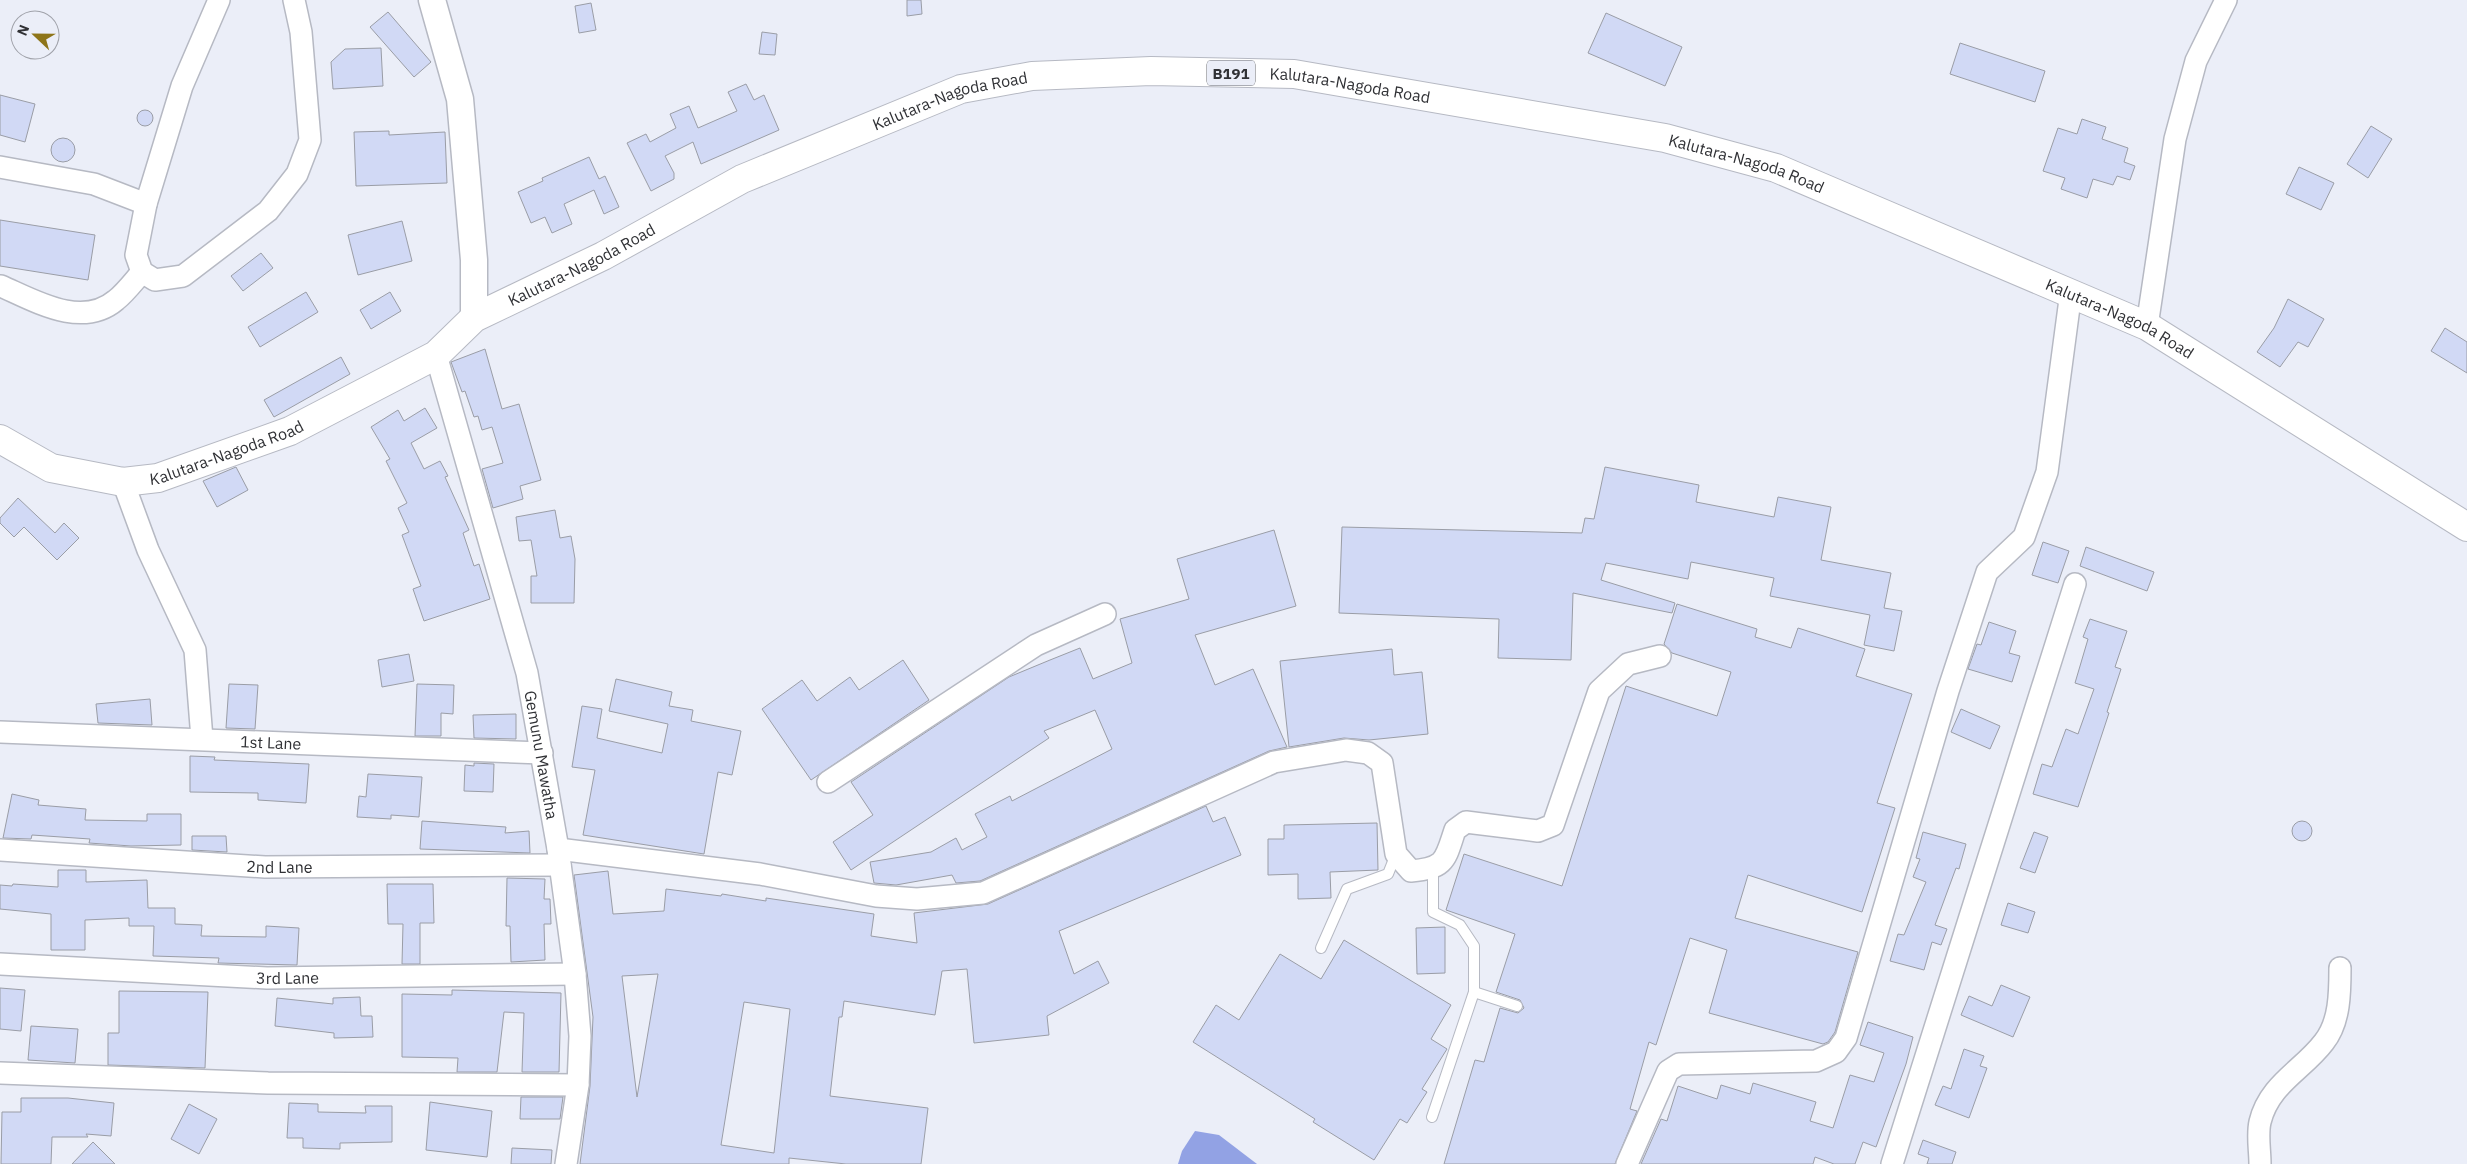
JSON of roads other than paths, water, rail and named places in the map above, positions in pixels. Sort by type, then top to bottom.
[{"type":"main road","name":"Kalutara-Nagoda Road","points":[[0,439],[51,468],[123,482],[158,478],[290,431],[436,355],[474,318],[603,256],[742,179],[962,89],[1032,76],[1151,71],[1294,74],[1665,138],[1776,168],[2071,292],[2147,326],[2467,527]]},
{"type":"street","points":[[219,0],[182,86],[146,204],[136,255],[142,272],[155,280],[183,276],[268,211],[297,174],[310,140],[301,32],[294,0]]},
{"type":"street","points":[[432,0],[460,99],[474,260],[474,318]]},
{"type":"street","points":[[2147,326],[2175,139],[2196,61],[2226,0]]},
{"type":"street","points":[[0,167],[94,184],[146,204]]},
{"type":"street","points":[[1,286],[46,306],[86,314],[115,301],[142,272]]},
{"type":"street","points":[[1627,1164],[1668,1072],[1679,1064],[1816,1062],[1836,1052],[1846,1038],[1948,691],[1987,572],[2024,537],[2047,472],[2071,292]]},
{"type":"street","name":"Gemunu Mawatha","points":[[436,355],[527,673],[559,857],[575,974],[580,1036],[578,1085],[566,1164]]},
{"type":"street","points":[[123,482],[148,550],[195,650],[202,740]]},
{"type":"street","points":[[1892,1164],[2075,584]]},
{"type":"street","points":[[828,782],[1036,646],[1105,614]]},
{"type":"street","points":[[1396,854],[1411,871],[1433,869],[1446,857],[1455,830],[1466,822],[1538,831],[1553,826],[1599,691],[1628,664],[1660,656]]},
{"type":"street","name":"1st Lane","points":[[0,732],[542,753]]},
{"type":"street","name":"2nd Lane","points":[[0,850],[265,867],[559,857],[760,874],[876,896],[917,899],[983,893],[1274,762],[1346,750],[1368,753],[1382,763],[1396,854]]},
{"type":"street","name":"3rd Lane","points":[[0,964],[267,978],[575,974]]},
{"type":"street","points":[[2260,1164],[2260,1122],[2267,1104],[2279,1085],[2325,1042],[2340,1002],[2340,968]]},
{"type":"street","points":[[0,1073],[268,1083],[578,1085]]},
{"type":"lane","points":[[1322,948],[1347,889],[1388,874],[1396,854]]},
{"type":"lane","points":[[1432,1117],[1474,992],[1474,946],[1460,925],[1433,912],[1433,869]]},
{"type":"lane","points":[[1474,992],[1517,1006]]},
{"type":"water","points":[[1195,1131],[1219,1135],[1257,1164],[1178,1164],[1182,1151]]}]
